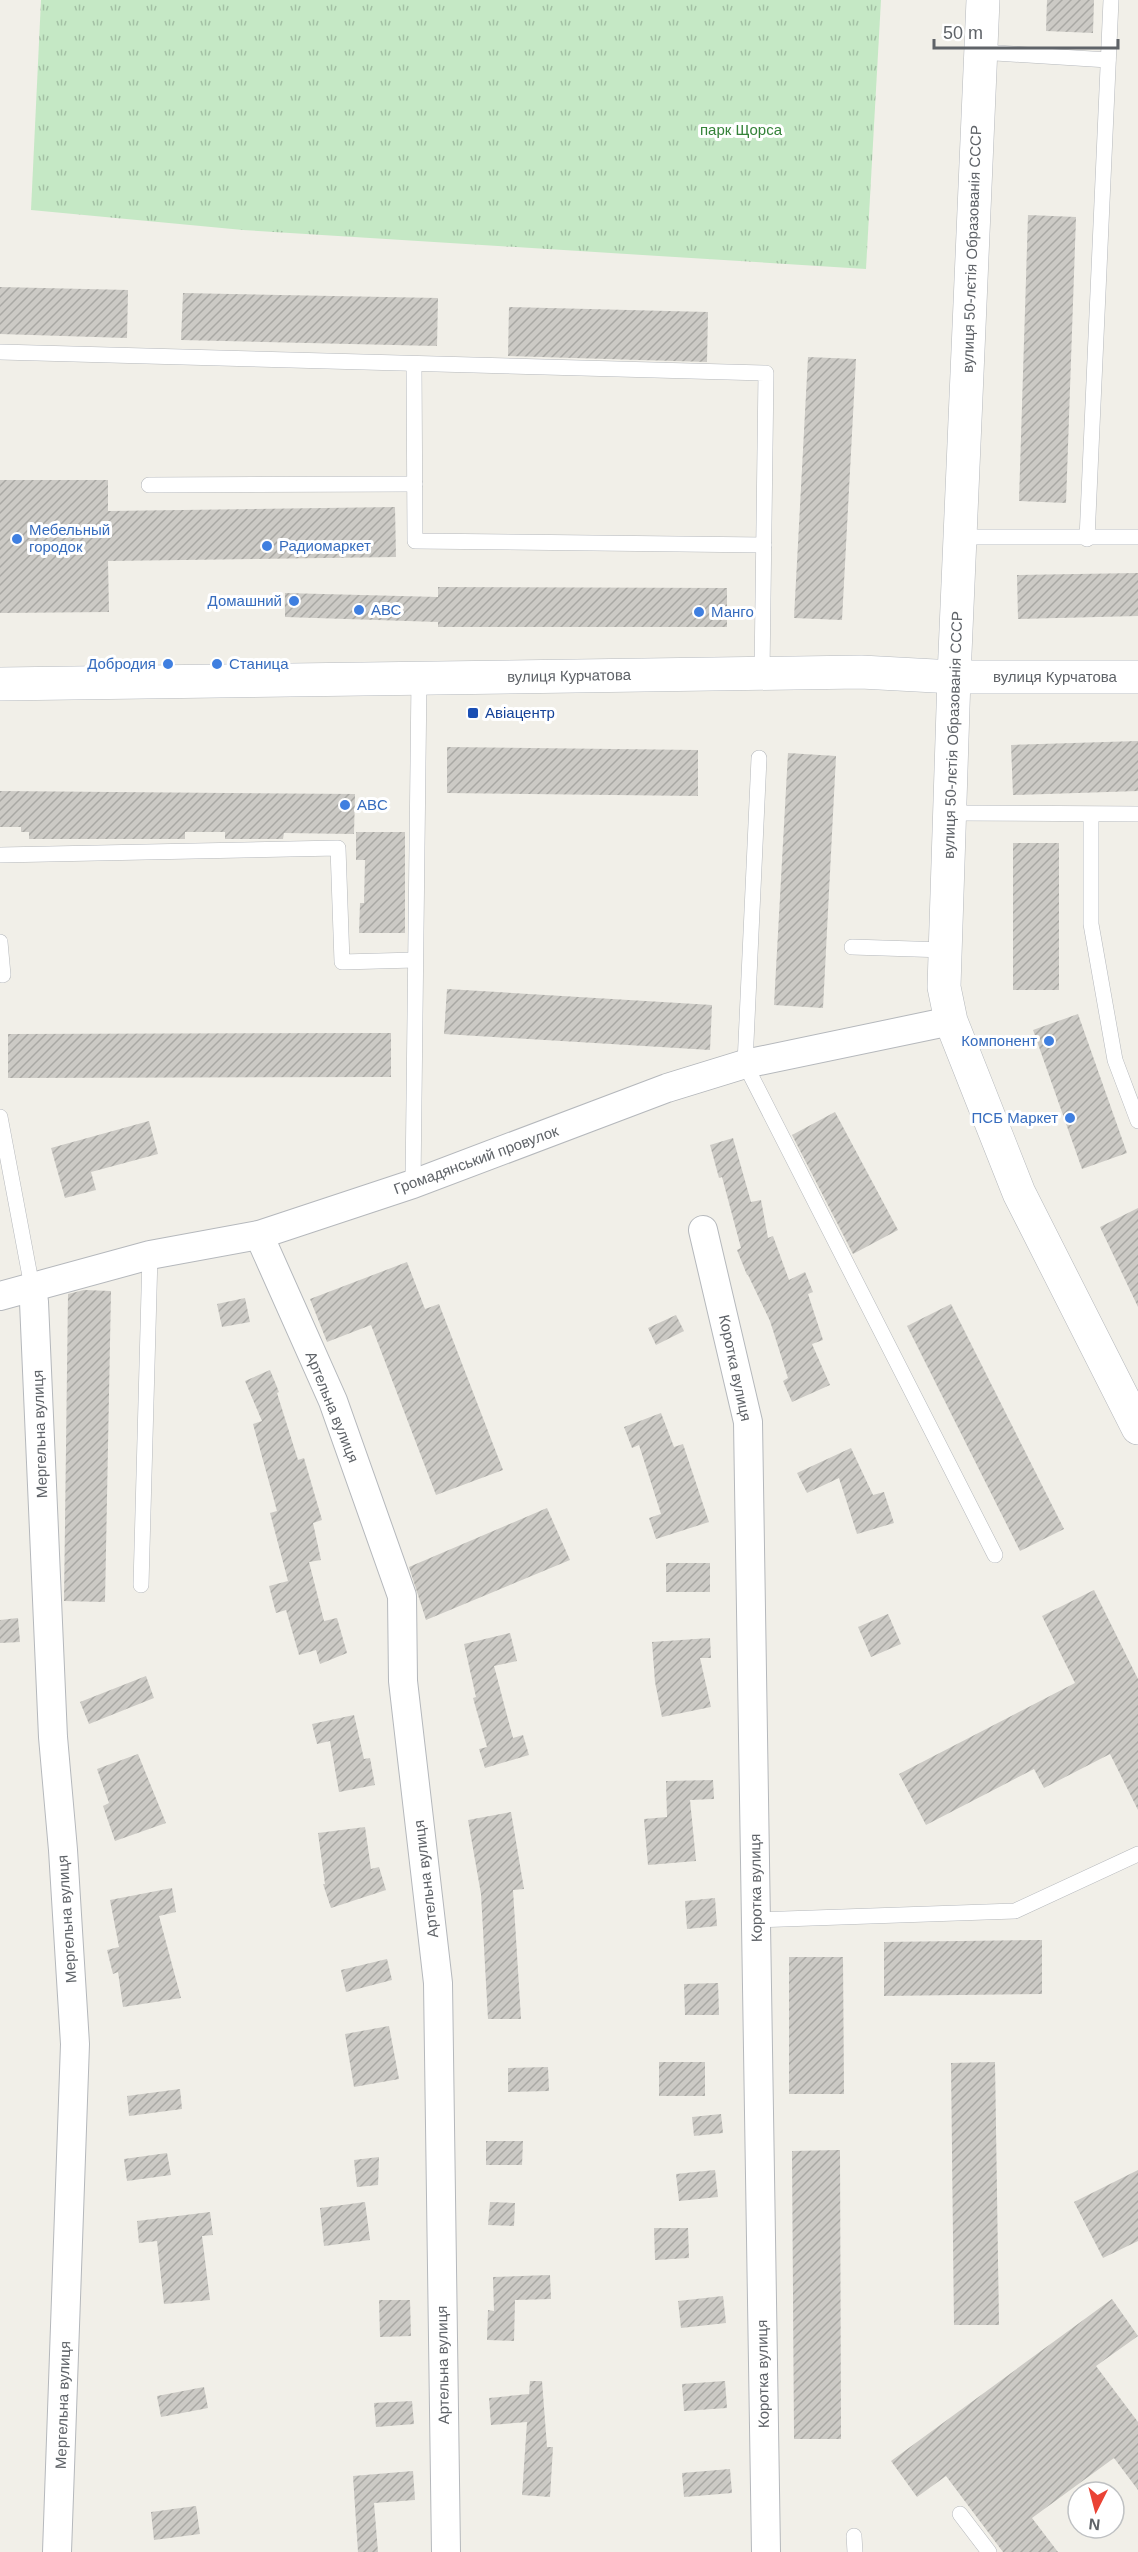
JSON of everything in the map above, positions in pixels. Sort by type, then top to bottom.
[{"type":"street","name":"вулиця 50-лєтія Образованія СССР","points":[[983,0],[954,677],[944,987],[951,1021],[1019,1193],[1138,1428]]},
{"type":"street","name":"вулиця Курчатова","points":[[0,684],[861,672],[954,677],[1138,677]]},
{"type":"street","name":"Громадянський провулок","points":[[0,1296],[150,1255],[259,1234],[413,1184],[667,1088],[745,1064],[951,1021]]},
{"type":"street","name":"Коротка вулиця","points":[[703,1230],[748,1422],[766,2552]]},
{"type":"street","name":"Артельна вулиця","points":[[259,1234],[333,1401],[402,1596],[403,1681],[438,1983],[446,2552]]},
{"type":"street","name":"Мергельна вулиця","points":[[32,1287],[53,1737],[63,1850],[75,2044],[57,2552]]},
{"type":"lane","points":[[1087,539],[1111,0]]},
{"type":"lane","points":[[980,52],[1108,60]]},
{"type":"lane","points":[[0,352],[765,373],[762,673]]},
{"type":"lane","points":[[414,364],[415,541],[764,545]]},
{"type":"lane","points":[[149,485],[415,484]]},
{"type":"lane","points":[[960,537],[1087,539],[1138,537]]},
{"type":"lane","points":[[413,1184],[419,679]]},
{"type":"lane","points":[[759,758],[745,1064],[995,1555]]},
{"type":"lane","points":[[950,813],[1138,814]]},
{"type":"lane","points":[[1091,815],[1091,924],[1115,1060],[1138,1121]]},
{"type":"lane","points":[[0,855],[338,848],[342,962],[415,960]]},
{"type":"lane","points":[[0,942],[3,975]]},
{"type":"lane","points":[[852,947],[945,950]]},
{"type":"lane","points":[[0,1118],[32,1287]]},
{"type":"lane","points":[[141,1585],[150,1255]]},
{"type":"lane","points":[[756,1920],[1015,1911],[1138,1854]]},
{"type":"lane","points":[[960,2514],[989,2552]]},
{"type":"lane","points":[[854,2536],[855,2552]]},
{"type":"green space","name":"парк Щорса","points":[[41,0],[881,0],[866,269],[243,230],[31,210]]},
{"type":"building","points":[[1047,0],[1094,0],[1093,33],[1046,31]]},
{"type":"building","points":[[1028,215],[1076,217],[1066,503],[1019,501]]},
{"type":"building","points":[[0,287],[128,290],[127,338],[0,334]]},
{"type":"building","points":[[183,293],[438,298],[437,346],[181,340]]},
{"type":"building","points":[[509,307],[708,312],[707,362],[508,356]]},
{"type":"building","points":[[808,357],[856,359],[842,620],[794,618]]},
{"type":"building","points":[[0,480],[108,480],[108,511],[395,507],[396,557],[108,561],[109,612],[0,613]]},
{"type":"building","points":[[1138,573],[1138,616],[1018,619],[1017,575]]},
{"type":"building","points":[[438,587],[727,588],[727,627],[438,627],[438,622],[285,617],[285,593],[438,597]]},
{"type":"building","points":[[1138,741],[1138,791],[1013,795],[1011,745]]},
{"type":"building","points":[[447,747],[698,750],[698,796],[447,793]]},
{"type":"building","points":[[788,753],[836,756],[823,1008],[774,1005]]},
{"type":"building","points":[[0,791],[355,794],[354,834],[284,833],[283,839],[225,839],[225,832],[185,832],[185,839],[29,839],[29,832],[21,832],[21,827],[0,827]]},
{"type":"building","points":[[356,832],[405,832],[405,933],[359,933],[360,903],[364,903],[365,860],[356,860]]},
{"type":"building","points":[[1013,843],[1059,843],[1059,990],[1013,990]]},
{"type":"building","points":[[447,989],[712,1005],[710,1050],[444,1034]]},
{"type":"building","points":[[1078,1014],[1127,1153],[1082,1169],[1033,1030]]},
{"type":"building","points":[[391,1033],[391,1077],[8,1078],[8,1034]]},
{"type":"building","points":[[835,1112],[898,1230],[853,1254],[792,1135]]},
{"type":"building","points":[[149,1121],[158,1154],[91,1172],[96,1190],[65,1198],[51,1148]]},
{"type":"building","points":[[733,1138],[751,1202],[761,1200],[768,1238],[773,1236],[789,1280],[805,1272],[813,1292],[808,1294],[823,1340],[812,1344],[830,1385],[792,1402],[783,1381],[788,1378],[770,1321],[737,1250],[741,1248],[722,1177],[719,1178],[710,1145]]},
{"type":"building","points":[[1138,1208],[1138,1307],[1100,1227]]},
{"type":"building","points":[[407,1262],[425,1309],[439,1304],[503,1470],[436,1495],[371,1325],[327,1342],[310,1299]]},
{"type":"building","points":[[84,1290],[111,1291],[105,1602],[64,1601],[68,1294]]},
{"type":"building","points":[[245,1298],[250,1322],[222,1327],[217,1304]]},
{"type":"building","points":[[951,1304],[1064,1529],[1020,1551],[907,1326]]},
{"type":"building","points":[[676,1315],[684,1331],[656,1345],[648,1328]]},
{"type":"building","points":[[270,1370],[279,1392],[277,1393],[298,1460],[304,1458],[322,1520],[313,1523],[321,1560],[309,1562],[324,1621],[337,1618],[347,1653],[320,1664],[316,1650],[299,1655],[286,1610],[276,1613],[269,1586],[288,1581],[270,1513],[277,1511],[253,1424],[262,1421],[245,1381]]},
{"type":"building","points":[[661,1413],[674,1447],[683,1444],[709,1522],[656,1539],[649,1518],[661,1514],[639,1445],[632,1448],[624,1427]]},
{"type":"building","points":[[851,1448],[873,1495],[884,1492],[894,1523],[857,1534],[839,1478],[807,1493],[797,1473]]},
{"type":"building","points":[[547,1508],[570,1560],[426,1620],[409,1567]]},
{"type":"building","points":[[666,1563],[710,1563],[710,1592],[666,1592]]},
{"type":"building","points":[[1094,1590],[1138,1679],[1138,1810],[1110,1754],[1044,1788],[1034,1769],[926,1825],[899,1774],[1075,1683],[1042,1616]]},
{"type":"building","points":[[888,1614],[901,1644],[871,1657],[858,1627]]},
{"type":"building","points":[[18,1618],[20,1642],[0,1643],[0,1620]]},
{"type":"building","points":[[510,1633],[517,1661],[494,1666],[513,1738],[523,1735],[529,1755],[485,1768],[479,1749],[487,1747],[473,1698],[476,1697],[464,1644]]},
{"type":"building","points":[[710,1638],[711,1658],[700,1658],[711,1707],[662,1717],[655,1682],[652,1642]]},
{"type":"building","points":[[146,1676],[154,1698],[89,1724],[80,1702]]},
{"type":"building","points":[[354,1715],[364,1759],[370,1758],[375,1785],[339,1792],[330,1741],[317,1744],[312,1724]]},
{"type":"building","points":[[138,1754],[166,1823],[115,1841],[103,1806],[109,1803],[97,1769]]},
{"type":"building","points":[[713,1780],[714,1799],[690,1800],[696,1861],[648,1865],[644,1819],[667,1817],[666,1781]]},
{"type":"building","points":[[511,1812],[524,1889],[513,1890],[521,2019],[488,2019],[481,1894],[468,1820]]},
{"type":"building","points":[[365,1827],[371,1869],[379,1867],[386,1890],[331,1908],[323,1884],[325,1884],[318,1833]]},
{"type":"building","points":[[172,1888],[176,1912],[159,1916],[181,1998],[123,2007],[118,1972],[113,1974],[107,1950],[119,1947],[110,1900]]},
{"type":"building","points":[[715,1898],[717,1926],[687,1929],[685,1901]]},
{"type":"building","points":[[1042,1940],[1042,1994],[884,1996],[884,1942]]},
{"type":"building","points":[[789,1957],[843,1957],[844,2094],[789,2094]]},
{"type":"building","points":[[387,1959],[392,1980],[346,1992],[341,1970]]},
{"type":"building","points":[[718,1983],[719,2015],[685,2015],[684,1984]]},
{"type":"building","points":[[389,2026],[399,2079],[354,2087],[345,2034]]},
{"type":"building","points":[[659,2062],[705,2062],[705,2096],[659,2096]]},
{"type":"building","points":[[995,2062],[999,2325],[954,2325],[951,2063]]},
{"type":"building","points":[[548,2067],[549,2091],[508,2092],[508,2068]]},
{"type":"building","points":[[180,2089],[182,2109],[129,2116],[127,2096]]},
{"type":"building","points":[[721,2114],[723,2133],[694,2136],[692,2117]]},
{"type":"building","points":[[486,2141],[523,2141],[522,2165],[486,2165]]},
{"type":"building","points":[[840,2150],[841,2439],[794,2439],[792,2151]]},
{"type":"building","points":[[167,2153],[171,2175],[127,2181],[124,2159]]},
{"type":"building","points":[[379,2157],[378,2185],[357,2187],[354,2160]]},
{"type":"building","points":[[715,2170],[718,2197],[679,2201],[676,2174]]},
{"type":"building","points":[[1138,2170],[1138,2241],[1103,2258],[1074,2202]]},
{"type":"building","points":[[365,2202],[370,2240],[324,2246],[320,2208]]},
{"type":"building","points":[[490,2202],[515,2203],[514,2226],[488,2225]]},
{"type":"building","points":[[210,2212],[213,2235],[202,2236],[210,2300],[164,2304],[157,2241],[139,2243],[137,2221]]},
{"type":"building","points":[[654,2228],[688,2228],[689,2258],[655,2260]]},
{"type":"building","points":[[550,2275],[551,2299],[515,2300],[514,2341],[487,2340],[488,2310],[494,2311],[493,2277]]},
{"type":"building","points":[[723,2296],[726,2323],[681,2328],[678,2301]]},
{"type":"building","points":[[1112,2299],[1138,2336],[1096,2366],[1138,2422],[1138,2490],[1114,2458],[1084,2480],[1066,2480],[1066,2493],[1032,2518],[1058,2552],[1003,2552],[946,2476],[917,2497],[891,2461]]},
{"type":"building","points":[[379,2300],[410,2300],[411,2336],[380,2337]]},
{"type":"building","points":[[530,2381],[542,2381],[547,2447],[553,2447],[550,2497],[522,2495],[527,2422],[491,2425],[489,2398],[529,2394]]},
{"type":"building","points":[[725,2381],[727,2408],[684,2411],[682,2384]]},
{"type":"building","points":[[204,2387],[208,2408],[161,2417],[157,2396]]},
{"type":"building","points":[[412,2401],[414,2424],[376,2427],[374,2403]]},
{"type":"building","points":[[730,2469],[732,2493],[684,2497],[682,2473]]},
{"type":"building","points":[[413,2471],[415,2500],[374,2503],[378,2552],[358,2552],[353,2476]]},
{"type":"building","points":[[196,2506],[200,2534],[154,2540],[151,2512]]},
{"type":"place","name":"Мебельный городок","points":[[17,539]]},
{"type":"place","name":"Радиомаркет","points":[[267,546]]},
{"type":"place","name":"Домашний","points":[[294,601]]},
{"type":"place","name":"АВС","points":[[359,610]]},
{"type":"place","name":"Манго","points":[[699,612]]},
{"type":"place","name":"Добродия","points":[[168,664]]},
{"type":"place","name":"Станица","points":[[217,664]]},
{"type":"place","name":"Авіацентр","points":[[473,713]]},
{"type":"place","name":"ABC","points":[[345,805]]},
{"type":"place","name":"Компонент","points":[[1049,1041]]},
{"type":"place","name":"ПСБ Маркет","points":[[1070,1118]]}]
